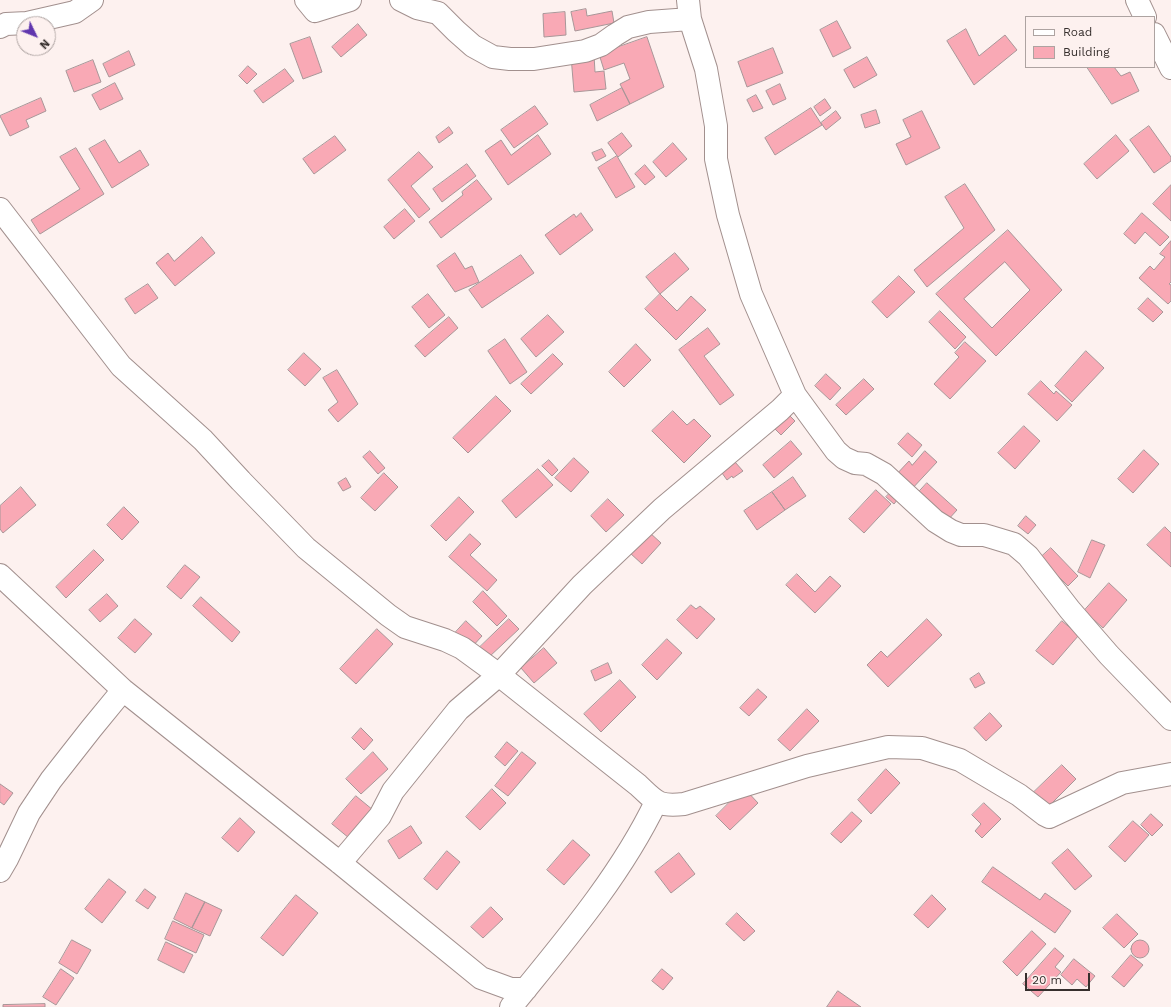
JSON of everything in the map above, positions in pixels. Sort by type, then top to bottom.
[{"type":"street","points":[[0,27],[6,24],[27,24],[76,12],[92,0]]},
{"type":"street","points":[[306,0],[315,11],[350,0]]},
{"type":"street","points":[[401,0],[417,8],[438,13],[473,46],[493,56],[510,59],[534,59],[585,51],[601,45],[628,27],[689,10],[706,69],[716,126],[716,159],[728,215],[751,294],[795,395],[836,451],[844,458],[854,463],[866,464],[884,474],[935,521],[951,531],[961,535],[984,535],[1014,544],[1028,556],[1070,610],[1104,650],[1171,719]]},
{"type":"street","points":[[1136,0],[1144,16]]},
{"type":"street","points":[[1155,36],[1171,68]]},
{"type":"street","points":[[0,209],[122,366],[203,440],[306,548],[388,615],[405,627],[445,640],[462,648],[499,675],[638,785],[656,802],[672,805],[684,804],[808,766],[888,747],[922,748],[960,760],[1019,795],[1044,815],[1049,817],[1122,783],[1171,774]]},
{"type":"street","points":[[340,863],[380,816],[393,791],[458,710],[499,675],[582,585],[662,509],[780,410],[795,395]]},
{"type":"street","points":[[0,575],[123,690],[340,863],[481,978],[511,989],[526,989]]},
{"type":"street","points":[[0,871],[33,807],[60,769],[123,690]]},
{"type":"street","points":[[511,1007],[594,903],[646,824],[656,802]]},
{"type":"building","points":[[586,9],[587,16],[612,11],[614,23],[575,31],[571,12]]},
{"type":"building","points":[[565,12],[566,35],[544,37],[543,14]]},
{"type":"building","points":[[837,21],[851,48],[833,57],[820,30]]},
{"type":"building","points":[[358,24],[367,35],[341,57],[332,47]]},
{"type":"building","points":[[966,29],[979,56],[1005,35],[1017,50],[974,85],[947,41]]},
{"type":"building","points":[[310,37],[322,72],[303,79],[290,44]]},
{"type":"building","points":[[647,37],[664,87],[630,104],[620,84],[630,79],[624,63],[604,70],[599,54]]},
{"type":"building","points":[[773,48],[783,73],[747,87],[738,62]]},
{"type":"building","points":[[129,51],[135,65],[109,77],[103,64]]},
{"type":"building","points":[[594,55],[595,72],[604,71],[606,89],[574,92],[571,56]]},
{"type":"building","points":[[867,57],[877,75],[854,88],[844,70]]},
{"type":"building","points":[[93,60],[101,82],[74,92],[66,71]]},
{"type":"building","points":[[248,66],[257,74],[247,84],[239,76]]},
{"type":"building","points":[[1088,68],[1115,68],[1121,76],[1130,72],[1139,91],[1112,104]]},
{"type":"building","points":[[285,69],[294,81],[263,103],[254,91]]},
{"type":"building","points":[[115,83],[123,99],[100,110],[92,95]]},
{"type":"building","points":[[780,84],[786,99],[773,105],[766,91]]},
{"type":"building","points":[[622,88],[630,104],[597,121],[590,105]]},
{"type":"building","points":[[756,95],[763,108],[753,112],[747,100]]},
{"type":"building","points":[[41,98],[46,111],[26,120],[29,127],[10,136],[0,116]]},
{"type":"building","points":[[825,99],[831,108],[820,116],[814,107]]},
{"type":"building","points":[[535,106],[548,124],[514,148],[501,130]]},
{"type":"building","points":[[811,108],[822,125],[775,155],[765,138]]},
{"type":"building","points":[[876,110],[880,123],[865,128],[861,115]]},
{"type":"building","points":[[836,111],[841,118],[826,130],[821,123]]},
{"type":"building","points":[[922,111],[940,148],[906,165],[896,144],[911,137],[903,120]]},
{"type":"building","points":[[1149,126],[1171,157],[1171,161],[1154,173],[1130,140]]},
{"type":"building","points":[[449,127],[453,133],[439,143],[436,137]]},
{"type":"building","points":[[622,133],[632,146],[618,157],[608,143]]},
{"type":"building","points":[[538,135],[551,154],[508,185],[485,151],[501,140],[511,155]]},
{"type":"building","points":[[1116,135],[1129,151],[1097,179],[1084,164]]},
{"type":"building","points":[[335,136],[346,150],[314,174],[303,159]]},
{"type":"building","points":[[105,140],[119,163],[140,150],[149,165],[112,188],[89,149]]},
{"type":"building","points":[[673,143],[687,159],[666,177],[653,162]]},
{"type":"building","points":[[76,148],[104,194],[40,234],[31,220],[80,189],[60,157]]},
{"type":"building","points":[[602,149],[606,156],[596,161],[592,153]]},
{"type":"building","points":[[419,152],[433,167],[411,186],[430,209],[419,218],[388,180]]},
{"type":"building","points":[[617,156],[635,187],[616,198],[598,168]]},
{"type":"building","points":[[467,164],[476,176],[442,202],[433,189]]},
{"type":"building","points":[[645,165],[655,177],[645,185],[635,174]]},
{"type":"building","points":[[477,180],[492,199],[441,238],[429,222],[463,195],[462,192]]},
{"type":"building","points":[[965,184],[995,230],[927,287],[914,270],[964,228],[945,197]]},
{"type":"building","points":[[1171,185],[1171,221],[1153,204]]},
{"type":"building","points":[[405,209],[415,221],[394,239],[384,227]]},
{"type":"building","points":[[581,213],[593,230],[560,255],[545,235],[574,214],[576,217]]},
{"type":"building","points":[[1142,213],[1169,237],[1160,246],[1145,232],[1135,244],[1124,234]]},
{"type":"building","points":[[1008,230],[1062,290],[996,356],[936,294]],"holes":[[[1005,262],[1030,290],[992,328],[964,299]]]},
{"type":"building","points":[[202,237],[215,253],[175,286],[156,263],[168,253],[174,261]]},
{"type":"building","points":[[1171,241],[1171,282],[1169,284],[1171,285],[1171,301],[1168,304],[1139,278],[1150,266],[1154,270],[1165,257],[1160,254]]},
{"type":"building","points":[[455,253],[465,269],[472,266],[479,282],[455,292],[437,266]]},
{"type":"building","points":[[675,253],[689,269],[660,294],[646,277]]},
{"type":"building","points":[[521,255],[534,273],[482,308],[469,290]]},
{"type":"building","points":[[899,276],[915,292],[887,318],[872,302]]},
{"type":"building","points":[[148,284],[158,298],[135,314],[125,299]]},
{"type":"building","points":[[428,294],[445,315],[429,328],[412,307]]},
{"type":"building","points":[[660,294],[677,311],[691,296],[706,310],[676,340],[645,309]]},
{"type":"building","points":[[1148,298],[1163,312],[1153,322],[1138,309]]},
{"type":"building","points":[[940,311],[966,337],[955,349],[929,322]]},
{"type":"building","points":[[548,315],[564,332],[536,357],[521,339]]},
{"type":"building","points":[[449,317],[458,328],[425,357],[415,346]]},
{"type":"building","points":[[708,328],[720,344],[704,356],[734,395],[720,405],[679,350]]},
{"type":"building","points":[[505,339],[527,372],[510,384],[488,351]]},
{"type":"building","points":[[965,342],[986,361],[950,399],[934,384],[959,357],[955,353]]},
{"type":"building","points":[[636,344],[651,360],[624,387],[609,372]]},
{"type":"building","points":[[1086,351],[1104,368],[1072,402],[1055,386]]},
{"type":"building","points":[[304,353],[321,369],[305,386],[288,370]]},
{"type":"building","points":[[553,354],[563,364],[531,394],[521,384]]},
{"type":"building","points":[[337,370],[358,404],[338,422],[328,410],[338,402],[323,378]]},
{"type":"building","points":[[826,374],[841,388],[830,400],[815,386]]},
{"type":"building","points":[[864,379],[874,389],[846,415],[836,405]]},
{"type":"building","points":[[1041,381],[1054,394],[1056,391],[1072,405],[1057,421],[1028,394]]},
{"type":"building","points":[[496,396],[511,411],[468,453],[453,438]]},
{"type":"building","points":[[673,411],[687,425],[694,419],[711,436],[684,463],[652,431]]},
{"type":"building","points":[[788,414],[795,421],[781,435],[774,428]]},
{"type":"building","points":[[1024,426],[1040,441],[1015,469],[998,453]]},
{"type":"building","points":[[908,433],[922,445],[912,457],[898,444]]},
{"type":"building","points":[[791,441],[802,454],[774,478],[763,465]]},
{"type":"building","points":[[1144,450],[1159,464],[1133,493],[1118,479]]},
{"type":"building","points":[[370,451],[385,468],[378,474],[363,457]]},
{"type":"building","points":[[925,451],[937,462],[910,491],[894,477],[909,461],[912,465]]},
{"type":"building","points":[[574,458],[589,472],[571,492],[555,478]]},
{"type":"building","points":[[549,460],[558,470],[552,476],[542,466]]},
{"type":"building","points":[[735,462],[743,471],[727,480],[722,473]]},
{"type":"building","points":[[538,469],[553,485],[516,518],[502,501]]},
{"type":"building","points":[[384,473],[398,487],[375,511],[361,498]]},
{"type":"building","points":[[793,477],[806,496],[785,510],[772,492]]},
{"type":"building","points":[[346,478],[351,487],[343,491],[338,483]]},
{"type":"building","points":[[927,483],[957,510],[947,521],[917,494]]},
{"type":"building","points":[[21,487],[36,505],[3,533],[0,529],[0,506]]},
{"type":"building","points":[[894,489],[901,495],[894,504],[886,497]]},
{"type":"building","points":[[876,490],[891,504],[864,533],[849,519]]},
{"type":"building","points":[[772,492],[785,510],[757,530],[744,511]]},
{"type":"building","points":[[459,497],[474,512],[446,541],[431,526]]},
{"type":"building","points":[[608,499],[624,515],[606,532],[591,516]]},
{"type":"building","points":[[124,507],[139,522],[122,540],[107,525]]},
{"type":"building","points":[[1026,516],[1036,525],[1028,534],[1018,526]]},
{"type":"building","points":[[1165,527],[1171,533],[1171,567],[1147,545]]},
{"type":"building","points":[[649,532],[661,543],[642,564],[630,553]]},
{"type":"building","points":[[470,534],[481,544],[470,555],[497,580],[487,591],[449,557]]},
{"type":"building","points":[[1092,540],[1105,545],[1090,578],[1078,572]]},
{"type":"building","points":[[1051,548],[1078,576],[1068,586],[1040,558]]},
{"type":"building","points":[[94,550],[104,560],[66,598],[56,587]]},
{"type":"building","points":[[185,565],[200,577],[181,599],[167,587]]},
{"type":"building","points":[[797,574],[815,592],[830,576],[841,586],[815,613],[786,585]]},
{"type":"building","points":[[1109,583],[1127,600],[1103,628],[1084,611]]},
{"type":"building","points":[[483,591],[507,616],[497,626],[473,602]]},
{"type":"building","points":[[107,594],[118,606],[100,622],[89,610]]},
{"type":"building","points":[[201,597],[240,632],[232,642],[193,606]]},
{"type":"building","points":[[691,605],[696,609],[700,606],[715,619],[697,639],[677,620]]},
{"type":"building","points":[[135,619],[152,634],[135,653],[118,638]]},
{"type":"building","points":[[509,619],[519,629],[489,657],[480,647]]},
{"type":"building","points":[[927,619],[942,635],[888,687],[867,665],[881,651],[887,657]]},
{"type":"building","points":[[466,621],[482,636],[471,648],[455,633]]},
{"type":"building","points":[[1062,621],[1079,635],[1053,665],[1036,651]]},
{"type":"building","points":[[377,629],[393,644],[356,684],[340,669]]},
{"type":"building","points":[[667,639],[682,653],[657,680],[642,665]]},
{"type":"building","points":[[544,648],[557,663],[534,683],[521,668]]},
{"type":"building","points":[[608,663],[612,673],[595,681],[591,671]]},
{"type":"building","points":[[979,673],[985,683],[975,688],[970,679]]},
{"type":"building","points":[[620,680],[636,697],[601,732],[584,714]]},
{"type":"building","points":[[758,689],[767,697],[749,716],[740,708]]},
{"type":"building","points":[[807,709],[819,721],[790,751],[778,740]]},
{"type":"building","points":[[990,713],[1002,726],[986,741],[974,728]]},
{"type":"building","points":[[361,728],[373,740],[364,750],[352,738]]},
{"type":"building","points":[[507,742],[518,751],[505,766],[495,757]]},
{"type":"building","points":[[373,752],[388,769],[361,794],[346,779]]},
{"type":"building","points":[[522,752],[536,763],[508,796],[495,786]]},
{"type":"building","points":[[1062,765],[1076,779],[1047,808],[1033,793]]},
{"type":"building","points":[[886,769],[900,783],[871,814],[858,800]]},
{"type":"building","points":[[0,784],[13,793],[4,805],[0,802]]},
{"type":"building","points":[[744,788],[758,803],[730,830],[716,816]]},
{"type":"building","points":[[492,789],[506,803],[480,830],[466,817]]},
{"type":"building","points":[[356,796],[373,810],[349,838],[332,824]]},
{"type":"building","points":[[984,803],[1001,819],[982,838],[975,831],[981,824],[972,815]]},
{"type":"building","points":[[852,812],[862,821],[841,843],[831,834]]},
{"type":"building","points":[[1151,814],[1163,825],[1152,836],[1141,825]]},
{"type":"building","points":[[240,818],[255,832],[238,852],[222,838]]},
{"type":"building","points":[[1133,821],[1149,835],[1125,862],[1109,847]]},
{"type":"building","points":[[411,826],[422,843],[399,859],[388,841]]},
{"type":"building","points":[[573,840],[590,855],[564,885],[547,870]]},
{"type":"building","points":[[1068,849],[1092,876],[1075,890],[1052,863]]},
{"type":"building","points":[[447,851],[460,862],[437,890],[424,879]]},
{"type":"building","points":[[679,853],[695,874],[671,893],[655,872]]},
{"type":"building","points":[[993,867],[1040,900],[1045,893],[1071,911],[1055,933],[982,882]]},
{"type":"building","points":[[109,879],[126,892],[102,923],[85,909]]},
{"type":"building","points":[[145,889],[156,897],[148,909],[136,901]]},
{"type":"building","points":[[186,893],[205,902],[192,928],[174,919]]},
{"type":"building","points":[[296,895],[318,913],[283,956],[261,938]]},
{"type":"building","points":[[932,895],[946,909],[928,928],[914,915]]},
{"type":"building","points":[[205,902],[222,910],[210,936],[192,928]]},
{"type":"building","points":[[491,907],[503,919],[483,938],[471,927]]},
{"type":"building","points":[[737,913],[755,931],[744,941],[726,924]]},
{"type":"building","points":[[1117,914],[1138,934],[1124,948],[1103,928]]},
{"type":"building","points":[[173,921],[204,935],[196,953],[165,939]]},
{"type":"building","points":[[1032,931],[1046,944],[1017,976],[1003,962]]},
{"type":"building","points":[[72,940],[91,950],[77,974],[59,963]]},
{"type":"building","points":[[1136,940],[1144,940],[1149,945],[1147,956],[1144,958],[1136,958],[1131,953],[1131,945]]},
{"type":"building","points":[[166,942],[193,955],[184,973],[158,960]]},
{"type":"building","points":[[1055,948],[1064,956],[1055,967],[1061,972],[1038,997],[1023,984]]},
{"type":"building","points":[[1131,955],[1143,965],[1124,987],[1112,977]]},
{"type":"building","points":[[1074,959],[1095,976],[1086,987],[1077,979],[1072,985],[1061,975]]},
{"type":"building","points":[[61,969],[74,978],[56,1005],[43,997]]},
{"type":"building","points":[[662,969],[673,978],[663,990],[652,981]]},
{"type":"building","points":[[838,991],[861,1007],[827,1007]]},
{"type":"building","points":[[45,1004],[45,1007],[3,1007],[3,1005]]}]
